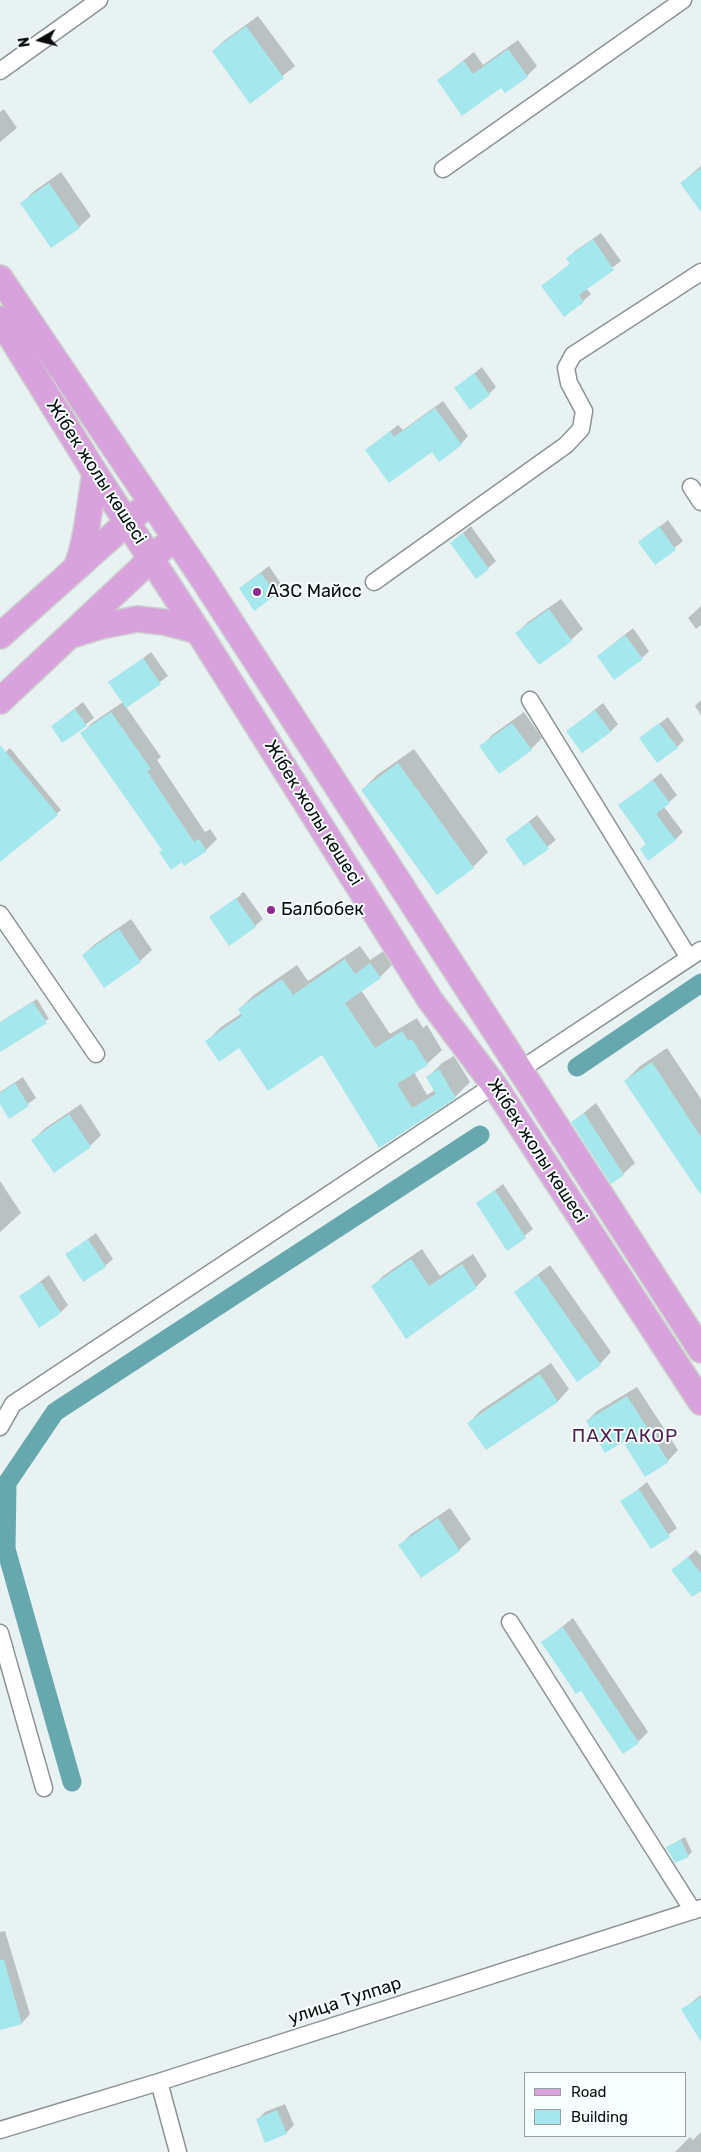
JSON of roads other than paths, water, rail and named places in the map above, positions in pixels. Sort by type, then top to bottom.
[{"type":"main road","name":"Жібек жолы көшесі","points":[[0,278],[175,537],[701,1350]]},
{"type":"main road","name":"Жібек жолы көшесі","points":[[0,319],[95,473],[198,631],[430,1000],[494,1085],[701,1402]]},
{"type":"main road","points":[[75,569],[85,539],[95,473]]},
{"type":"main road","points":[[0,636],[151,502]]},
{"type":"main road","points":[[0,701],[175,537]]},
{"type":"main road","points":[[70,635],[100,626],[137,620],[164,622],[198,631]]},
{"type":"street","points":[[0,71],[99,0]]},
{"type":"street","points":[[443,169],[683,0]]},
{"type":"street","points":[[374,582],[566,445],[581,429],[584,411],[568,383],[566,368],[573,355],[701,272]]},
{"type":"street","points":[[691,487],[701,502]]},
{"type":"street","points":[[520,1070],[695,954],[530,700]]},
{"type":"street","points":[[0,914],[96,1054]]},
{"type":"street","points":[[0,1426],[6,1406],[494,1085]]},
{"type":"street","points":[[510,1622],[697,1909]]},
{"type":"street","points":[[0,1633],[44,1788]]},
{"type":"street","name":"улица Тулпар","points":[[0,2130],[159,2082],[697,1909]]},
{"type":"street","points":[[159,2082],[178,2152]]},
{"type":"waterway","points":[[577,1067],[701,983]]},
{"type":"waterway","points":[[72,1782],[6,1549],[7,1483],[55,1412],[480,1135]]},
{"type":"place","name":"АЗС Майсс","points":[[257,592]]},
{"type":"place","name":"Балбобек","points":[[271,910]]},
{"type":"district","name":"ПАХТАКОР","points":[[625,1437]]}]
